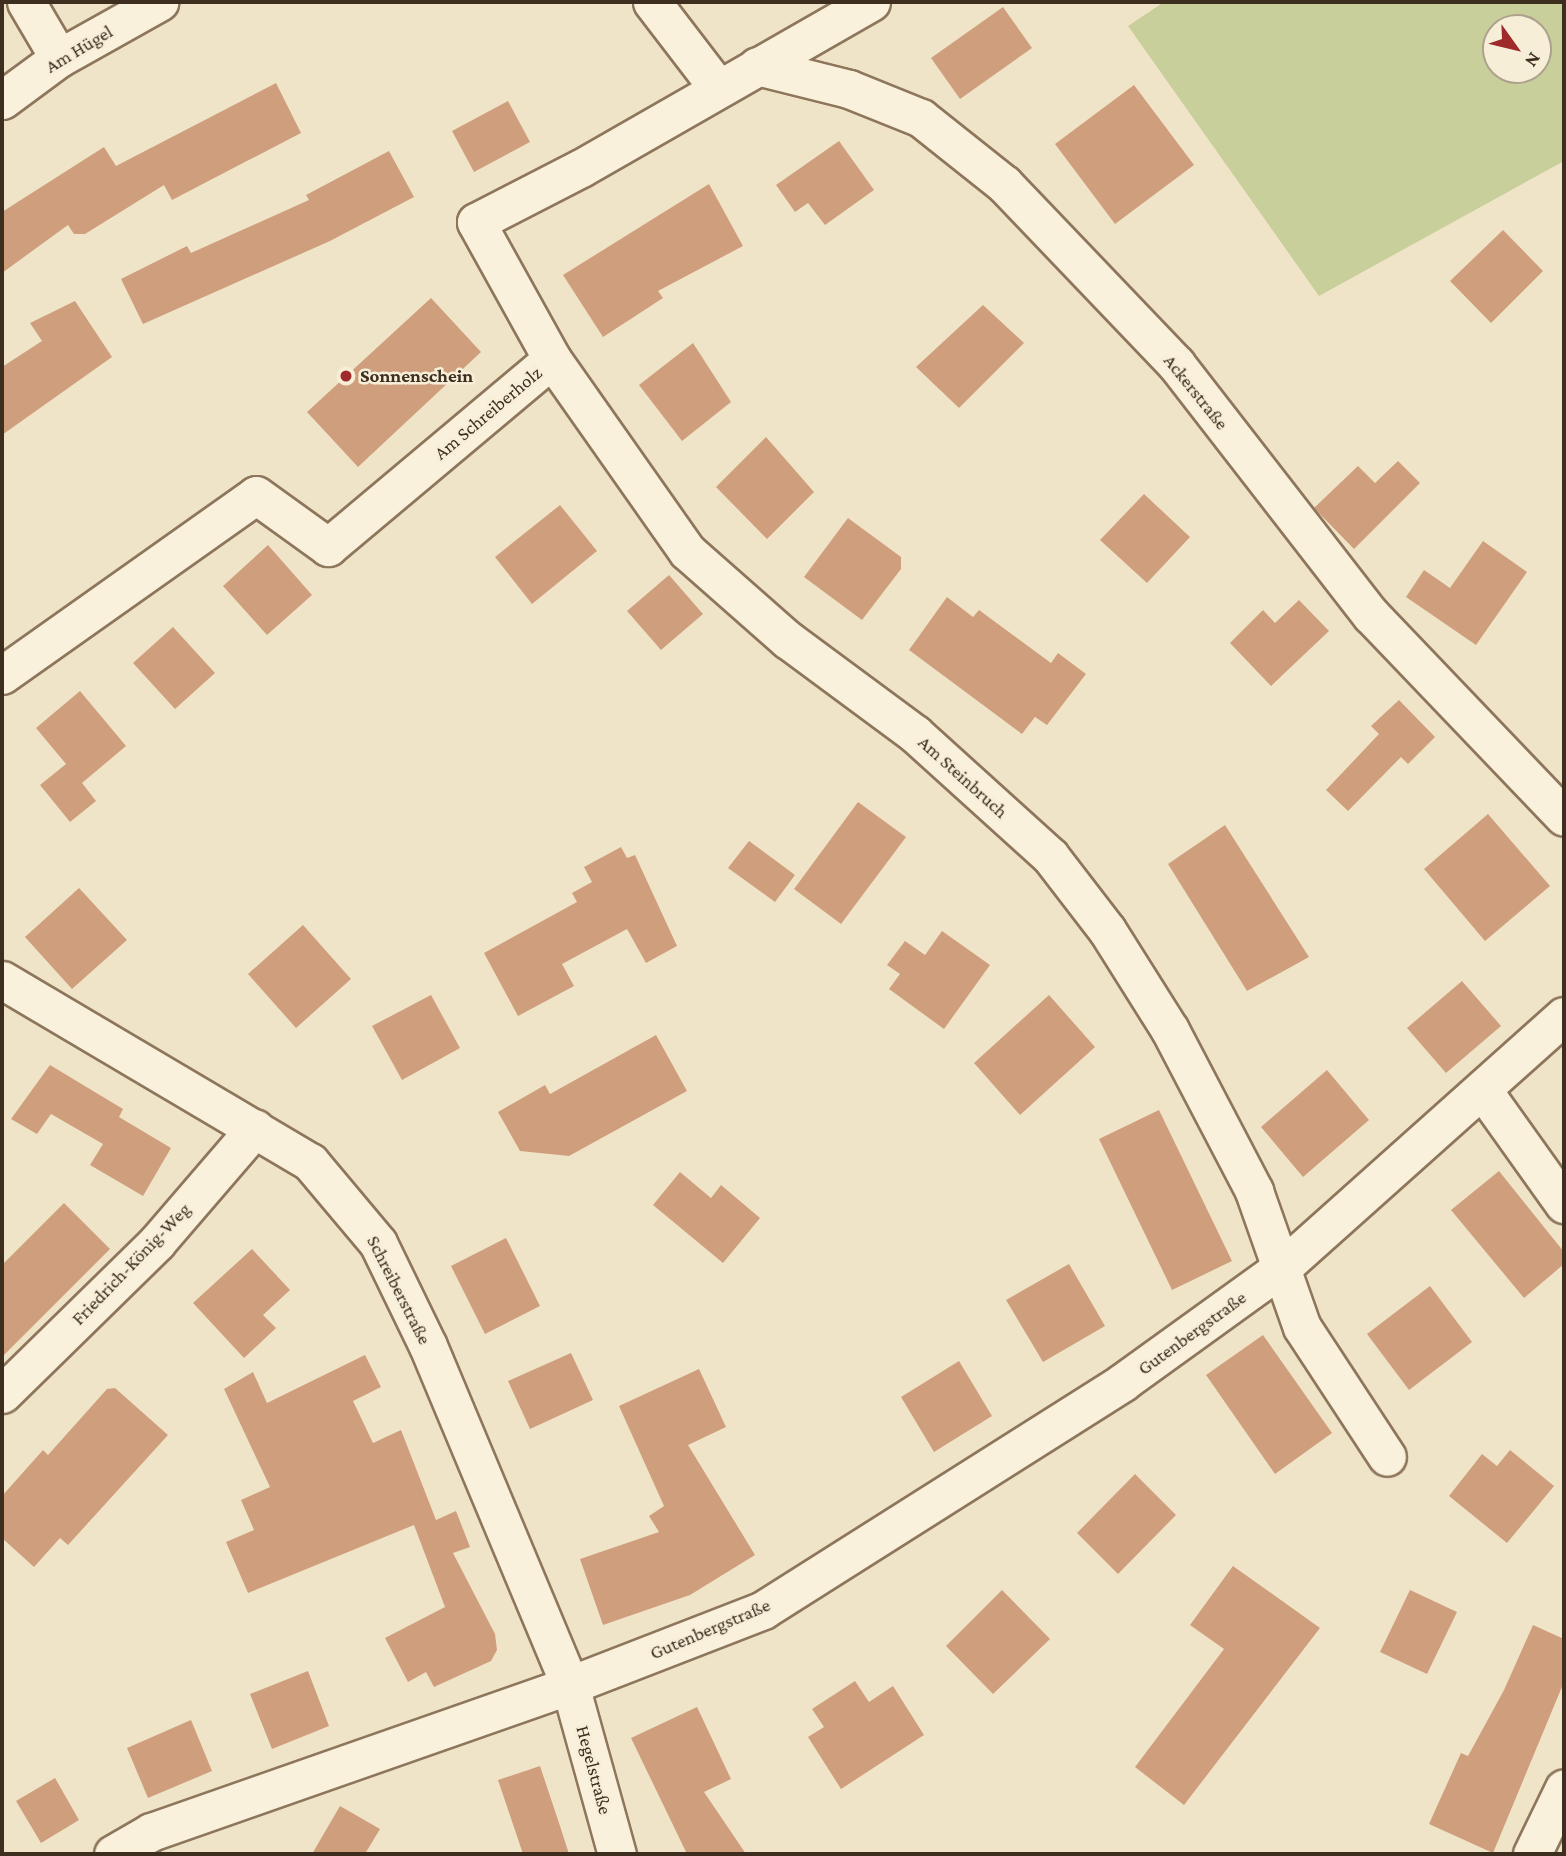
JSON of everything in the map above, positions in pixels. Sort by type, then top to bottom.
[{"type":"street","points":[[26,2],[59,58]]},
{"type":"street","name":"Am Hügel","points":[[2,100],[59,58],[159,2]]},
{"type":"street","points":[[652,2],[718,88]]},
{"type":"street","name":"Am Schreiberholz","points":[[2,675],[256,495],[328,547],[552,359],[476,222],[871,2]]},
{"type":"street","name":"Ackerstraße","points":[[757,66],[849,89],[921,118],[1004,184],[1176,364],[1371,615],[1564,817]]},
{"type":"street","name":"Am Steinbruch","points":[[552,359],[687,551],[788,640],[915,734],[1051,856],[1107,930],[1170,1030],[1254,1191],[1284,1266]]},
{"type":"street","name":"Schreiberstraße","points":[[2,980],[310,1162],[378,1243],[428,1346],[570,1685]]},
{"type":"street","name":"Gutenbergstraße","points":[[113,1854],[151,1832],[570,1685],[763,1610],[1112,1390],[1284,1266],[1484,1092],[1564,1016]]},
{"type":"street","points":[[1484,1092],[1564,1204]]},
{"type":"street","name":"Friedrich-König-Weg","points":[[2,1394],[157,1242],[255,1128]]},
{"type":"street","points":[[1284,1266],[1302,1327],[1387,1457]]},
{"type":"street","name":"Hegelstraße","points":[[570,1685],[617,1854]]},
{"type":"street","points":[[1532,1854],[1564,1788]]},
{"type":"green space","points":[[1164,2],[1564,2],[1564,161],[1319,296],[1128,26]]},
{"type":"building","points":[[1003,7],[1032,48],[960,99],[931,58]]},
{"type":"building","points":[[276,83],[301,133],[172,200],[164,185],[85,234],[74,234],[68,225],[2,273],[2,212],[104,147],[116,166]]},
{"type":"building","points":[[1134,85],[1194,165],[1115,224],[1055,144]]},
{"type":"building","points":[[508,101],[530,142],[474,172],[452,131]]},
{"type":"building","points":[[839,141],[874,190],[825,225],[808,203],[795,212],[776,185]]},
{"type":"building","points":[[389,151],[414,197],[330,241],[143,324],[121,279],[187,246],[191,253],[309,200],[306,195]]},
{"type":"building","points":[[709,184],[743,246],[658,291],[663,298],[603,337],[563,275]]},
{"type":"building","points":[[1503,230],[1543,271],[1491,323],[1450,281]]},
{"type":"building","points":[[431,298],[481,352],[358,467],[307,412]]},
{"type":"building","points":[[75,301],[112,357],[2,435],[2,367],[42,341],[30,323]]},
{"type":"building","points":[[983,305],[1024,343],[959,408],[916,367]]},
{"type":"building","points":[[693,343],[731,402],[682,441],[639,385]]},
{"type":"building","points":[[766,437],[814,492],[767,539],[716,487]]},
{"type":"building","points":[[1398,461],[1420,483],[1354,549],[1314,508],[1358,466],[1375,483]]},
{"type":"building","points":[[1144,494],[1190,537],[1147,583],[1100,540]]},
{"type":"building","points":[[560,505],[597,551],[532,604],[495,557]]},
{"type":"building","points":[[848,518],[901,557],[901,569],[862,620],[804,577]]},
{"type":"building","points":[[1483,541],[1527,572],[1476,645],[1406,597],[1424,570],[1450,588]]},
{"type":"building","points":[[268,545],[312,595],[267,635],[223,586]]},
{"type":"building","points":[[669,575],[703,614],[661,650],[627,611]]},
{"type":"building","points":[[947,597],[973,617],[979,610],[1051,663],[1058,653],[1086,674],[1047,725],[1035,717],[1022,734],[909,650]]},
{"type":"building","points":[[1299,600],[1329,631],[1271,686],[1230,643],[1263,610],[1275,623]]},
{"type":"building","points":[[173,627],[215,673],[175,709],[133,663]]},
{"type":"building","points":[[80,691],[126,746],[82,783],[96,801],[70,822],[40,785],[66,764],[36,728]]},
{"type":"building","points":[[1399,700],[1435,737],[1408,764],[1401,757],[1348,811],[1326,790],[1379,734],[1371,726]]},
{"type":"building","points":[[858,802],[906,837],[841,924],[794,889]]},
{"type":"building","points":[[1488,814],[1550,886],[1485,941],[1424,869]]},
{"type":"building","points":[[1225,825],[1309,957],[1247,991],[1168,864]]},
{"type":"building","points":[[749,841],[795,875],[775,902],[728,868]]},
{"type":"building","points":[[621,847],[627,858],[635,855],[677,946],[646,963],[627,929],[562,964],[574,986],[518,1016],[484,953],[577,902],[572,893],[592,882],[584,867]]},
{"type":"building","points":[[79,888],[127,940],[72,989],[25,937]]},
{"type":"building","points":[[303,925],[351,979],[296,1028],[248,974]]},
{"type":"building","points":[[942,931],[990,965],[944,1029],[889,989],[900,974],[887,965],[905,941],[925,955]]},
{"type":"building","points":[[1462,981],[1501,1026],[1446,1073],[1407,1028]]},
{"type":"building","points":[[431,995],[460,1048],[402,1080],[372,1026]]},
{"type":"building","points":[[1049,995],[1095,1047],[1020,1115],[974,1063]]},
{"type":"building","points":[[656,1035],[687,1091],[569,1156],[520,1151],[498,1112],[545,1085],[550,1094]]},
{"type":"building","points":[[50,1065],[123,1109],[119,1117],[171,1148],[143,1196],[90,1165],[103,1144],[51,1114],[37,1134],[11,1119]]},
{"type":"building","points":[[1327,1070],[1369,1120],[1303,1177],[1261,1127]]},
{"type":"building","points":[[1159,1110],[1232,1261],[1172,1290],[1099,1139]]},
{"type":"building","points":[[1499,1171],[1564,1252],[1564,1264],[1524,1298],[1451,1210]]},
{"type":"building","points":[[680,1172],[711,1198],[721,1185],[760,1218],[723,1263],[653,1205]]},
{"type":"building","points":[[64,1203],[110,1249],[2,1357],[2,1265]]},
{"type":"building","points":[[506,1238],[540,1306],[485,1334],[451,1266]]},
{"type":"building","points":[[252,1249],[290,1290],[263,1315],[276,1328],[244,1358],[193,1303]]},
{"type":"building","points":[[1069,1264],[1105,1326],[1043,1362],[1006,1300]]},
{"type":"building","points":[[1430,1286],[1472,1342],[1409,1390],[1367,1334]]},
{"type":"building","points":[[1263,1335],[1332,1433],[1275,1474],[1206,1375]]},
{"type":"building","points":[[571,1353],[593,1400],[530,1429],[508,1381]]},
{"type":"building","points":[[365,1355],[381,1387],[353,1401],[373,1443],[401,1430],[436,1520],[456,1511],[470,1547],[453,1553],[495,1634],[497,1650],[491,1661],[434,1687],[426,1672],[408,1682],[385,1638],[445,1607],[414,1525],[248,1593],[226,1542],[254,1530],[241,1500],[270,1487],[224,1389],[253,1372],[267,1403]]},
{"type":"building","points":[[959,1361],[992,1416],[934,1452],[901,1397]]},
{"type":"building","points":[[699,1369],[726,1427],[688,1445],[755,1555],[690,1595],[603,1625],[580,1559],[659,1532],[649,1516],[664,1506],[619,1406]]},
{"type":"building","points":[[115,1388],[168,1435],[68,1545],[60,1538],[34,1567],[2,1538],[2,1496],[43,1450],[48,1455],[107,1389]]},
{"type":"building","points":[[1510,1450],[1554,1486],[1507,1543],[1449,1496],[1482,1454],[1497,1466]]},
{"type":"building","points":[[1135,1474],[1176,1515],[1118,1574],[1077,1533]]},
{"type":"building","points":[[1233,1566],[1320,1628],[1184,1805],[1135,1767],[1224,1649],[1190,1625]]},
{"type":"building","points":[[1002,1590],[1050,1639],[993,1694],[946,1646]]},
{"type":"building","points":[[1410,1590],[1457,1612],[1427,1674],[1380,1652]]},
{"type":"building","points":[[1533,1625],[1564,1639],[1564,1682],[1493,1853],[1429,1824],[1461,1753],[1468,1756],[1504,1690]]},
{"type":"building","points":[[308,1671],[329,1726],[272,1749],[250,1694]]},
{"type":"building","points":[[855,1681],[869,1702],[893,1686],[924,1735],[841,1789],[808,1737],[824,1727],[812,1709]]},
{"type":"building","points":[[697,1707],[731,1779],[704,1792],[746,1854],[687,1854],[631,1738]]},
{"type":"building","points":[[191,1720],[212,1771],[148,1798],[127,1748]]},
{"type":"building","points":[[540,1766],[569,1854],[523,1854],[498,1780]]},
{"type":"building","points":[[55,1778],[79,1820],[41,1843],[16,1801]]},
{"type":"building","points":[[340,1806],[380,1829],[365,1854],[312,1854]]},
{"type":"place","name":"Sonnenschein","points":[[346,376]]}]
